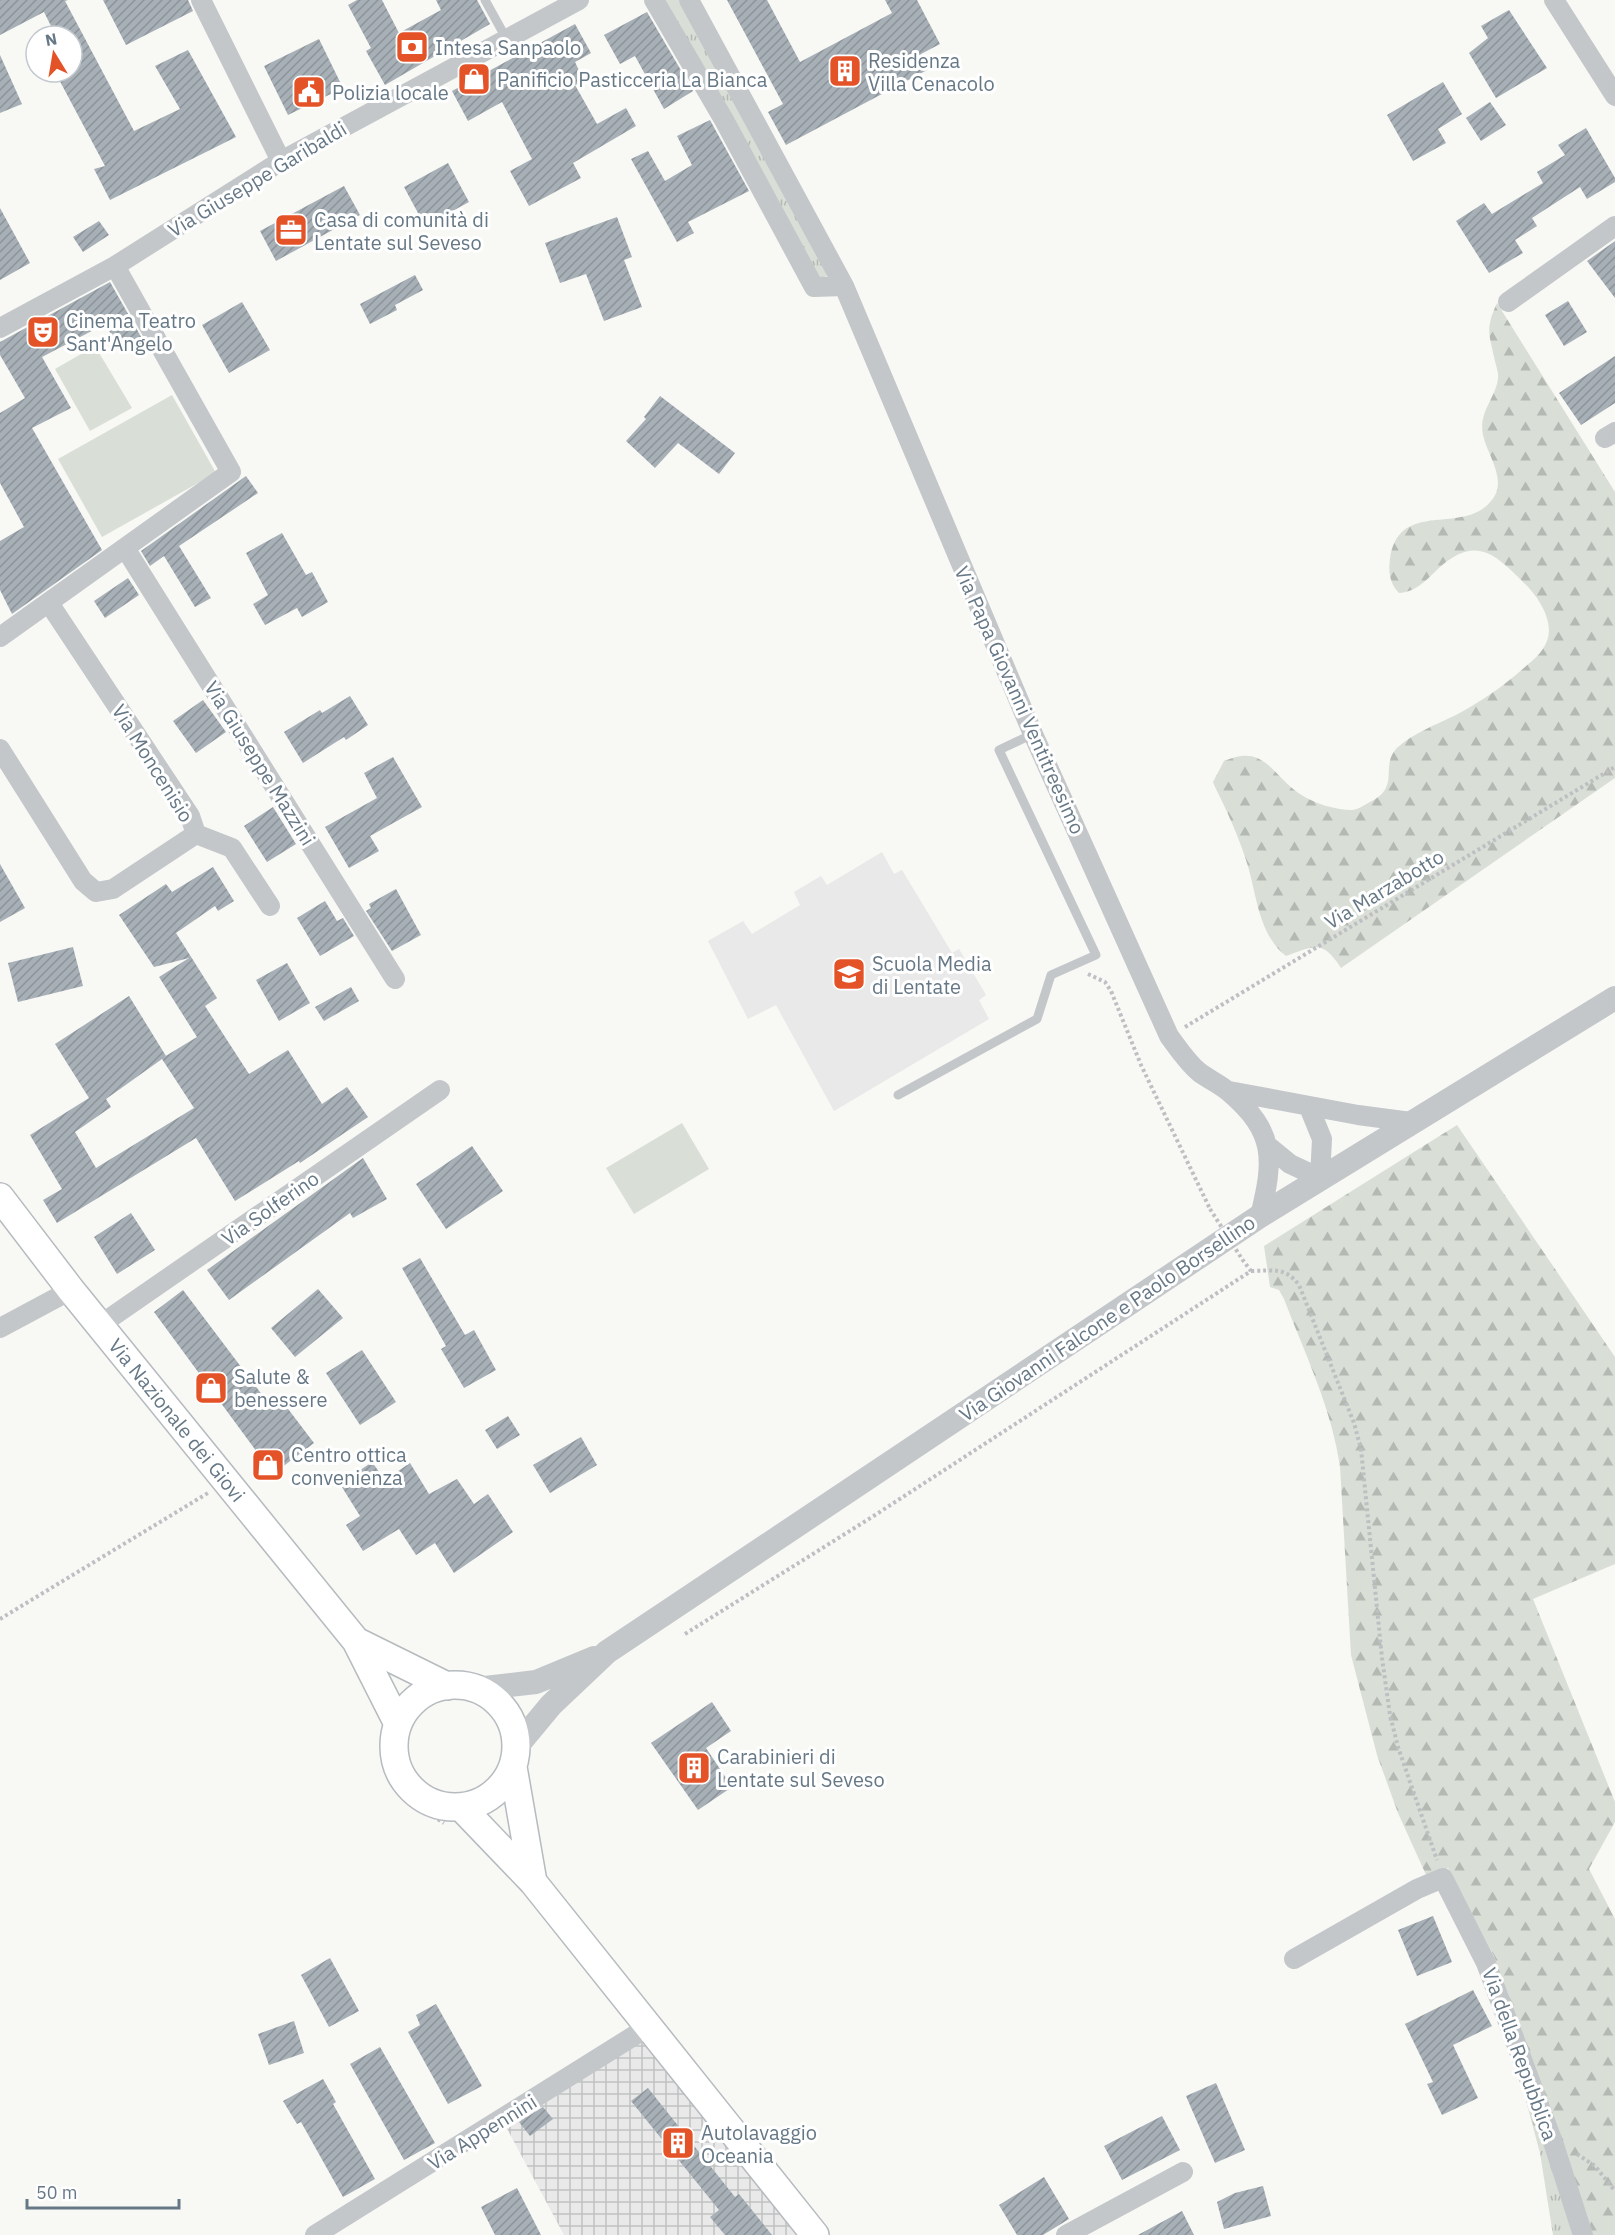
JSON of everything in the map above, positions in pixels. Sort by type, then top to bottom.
[{"type":"main road","name":"Via Nazionale dei Giovi","points":[[0,1197],[100,1325],[356,1641],[398,1724]]},
{"type":"main road","name":"Via Nazionale dei Giovi","points":[[356,1641],[447,1686]]},
{"type":"main road","points":[[515,1757],[503,1784],[481,1802],[461,1807],[431,1802],[405,1781],[398,1768],[395,1752],[398,1724],[417,1699],[431,1690],[447,1686],[462,1686],[476,1689],[495,1699],[507,1713],[513,1725],[515,1757],[534,1882]]},
{"type":"main road","points":[[461,1807],[534,1882],[815,2235]]},
{"type":"street","points":[[201,0],[281,161]]},
{"type":"street","name":"Via Giuseppe Garibaldi","points":[[0,328],[115,266],[281,161],[579,0]]},
{"type":"street","points":[[654,0],[724,120],[814,287],[844,286]]},
{"type":"street","name":"Via Papa Giovanni Ventitreesimo","points":[[689,0],[844,286],[1033,734],[1169,1036],[1198,1071],[1229,1091],[1258,1122],[1268,1146],[1269,1180],[1260,1216]]},
{"type":"street","points":[[1554,0],[1615,96]]},
{"type":"street","points":[[1508,302],[1615,226]]},
{"type":"street","points":[[0,637],[231,471],[115,266]]},
{"type":"street","name":"Via Giuseppe Mazzini","points":[[125,548],[395,979]]},
{"type":"street","name":"Via Moncenisio","points":[[49,603],[190,816],[196,834],[232,848],[270,906]]},
{"type":"street","points":[[0,749],[83,881],[96,892],[112,889],[196,834]]},
{"type":"street","name":"Via Giovanni Falcone e Paolo Borsellino","points":[[607,1652],[1260,1216],[1615,998]]},
{"type":"street","name":"Via Solferino","points":[[100,1325],[440,1090]]},
{"type":"street","name":"Via Papa Giovanni Ventitreesimo","points":[[1229,1091],[1309,1107],[1411,1122]]},
{"type":"street","points":[[1309,1107],[1322,1139],[1320,1178]]},
{"type":"street","name":"Via Papa Giovanni Ventitreesimo","points":[[1268,1146],[1290,1164],[1320,1178]]},
{"type":"street","points":[[0,1328],[72,1290]]},
{"type":"street","points":[[476,1689],[536,1682],[607,1652]]},
{"type":"street","points":[[515,1757],[551,1705],[607,1652]]},
{"type":"street","points":[[1294,1959],[1418,1889],[1443,1878]]},
{"type":"street","name":"Via della Repubblica","points":[[1443,1878],[1486,1962],[1554,2145],[1583,2235]]},
{"type":"street","name":"Via Appennini","points":[[315,2235],[648,2027]]},
{"type":"street","points":[[1066,2235],[1182,2172]]},
{"type":"lane","points":[[485,0],[506,38]]},
{"type":"lane","points":[[898,1095],[1036,1019],[1051,975],[1096,955],[999,750],[1033,734]]},
{"type":"path","name":"Via Marzabotto","points":[[1169,1036],[1615,766]]},
{"type":"path","points":[[1077,964],[1083,971],[1105,982],[1112,991],[1141,1065],[1210,1209],[1251,1271]]},
{"type":"path","points":[[685,1634],[872,1517],[1251,1271],[1286,1272],[1292,1275],[1299,1285],[1354,1423],[1361,1449],[1390,1715],[1398,1747],[1443,1878]]},
{"type":"path","points":[[0,1619],[227,1482]]},
{"type":"path","points":[[1554,2145],[1573,2151],[1595,2166],[1615,2191]]},
{"type":"shaded area","name":"Scuola Media di Lentate","points":[[882,852],[894,874],[902,870],[952,953],[959,949],[986,995],[979,1000],[989,1019],[834,1111],[776,1005],[748,1019],[708,941],[743,921],[752,934],[800,905],[794,892],[821,876],[827,885]]},
{"type":"shaded area","points":[[647,2032],[808,2235],[564,2235],[504,2123]]},
{"type":"green space","points":[[665,0],[679,0],[828,275],[820,280]]},
{"type":"green space","points":[[1497,303],[1615,492],[1615,778],[1341,968],[1328,952],[1317,947],[1286,956],[1269,936],[1259,911],[1243,851],[1213,782],[1224,761],[1238,756],[1258,759],[1305,797],[1318,803],[1345,810],[1362,807],[1379,797],[1385,790],[1392,754],[1398,747],[1418,733],[1463,711],[1509,681],[1542,650],[1549,635],[1547,619],[1540,602],[1504,564],[1484,552],[1464,552],[1452,558],[1421,584],[1405,592],[1399,593],[1392,582],[1390,573],[1390,559],[1396,540],[1406,529],[1420,523],[1468,516],[1482,509],[1494,497],[1497,490],[1497,474],[1482,427],[1485,412],[1498,378],[1489,332]]},
{"type":"green space","points":[[95,346],[132,408],[90,431],[55,369]]},
{"type":"green space","points":[[172,395],[216,473],[102,537],[58,459]]},
{"type":"green space","points":[[682,1123],[709,1169],[634,1214],[606,1168]]},
{"type":"green space","points":[[1457,1125],[1615,1357],[1615,1564],[1533,1599],[1615,1802],[1615,1822],[1589,1869],[1615,1919],[1615,2235],[1593,2235],[1568,2158],[1494,1956],[1448,1868],[1427,1877],[1398,1813],[1377,1755],[1351,1655],[1340,1467],[1336,1445],[1317,1382],[1284,1299],[1279,1290],[1270,1287],[1264,1246]]},
{"type":"green space","points":[[1529,2095],[1575,2235],[1553,2235],[1540,2153],[1525,2097]]},
{"type":"building","points":[[0,0],[68,0],[65,1],[77,24],[50,24],[44,12],[0,35]]},
{"type":"building","points":[[103,0],[188,0],[193,11],[126,45]]},
{"type":"building","points":[[357,0],[382,0],[399,33],[441,10],[436,0],[477,0],[490,24],[385,85],[366,51],[371,48],[348,5]]},
{"type":"building","name":"Residenza Villa Cenacolo","points":[[727,0],[767,0],[800,62],[892,13],[885,0],[917,0],[940,44],[921,54],[929,69],[786,145],[768,112],[783,104]]},
{"type":"building","points":[[1509,10],[1547,68],[1496,98],[1469,53],[1488,38],[1481,26]]},
{"type":"building","points":[[647,12],[693,91],[664,109],[635,56],[620,64],[604,35]]},
{"type":"building","points":[[575,24],[591,53],[575,62],[584,81],[575,85],[597,124],[626,108],[636,126],[573,163],[581,178],[529,206],[510,171],[532,159],[502,102],[468,121],[452,91]]},
{"type":"building","points":[[84,37],[134,131],[180,109],[155,66],[188,50],[236,137],[110,200],[94,169],[105,166],[61,84],[84,84]]},
{"type":"building","points":[[319,39],[343,88],[288,115],[264,66]]},
{"type":"building","points":[[0,55],[22,104],[0,113]]},
{"type":"building","points":[[1443,82],[1462,114],[1438,129],[1446,143],[1413,161],[1387,115]]},
{"type":"building","points":[[1490,102],[1506,125],[1481,141],[1466,118]]},
{"type":"building","points":[[710,120],[749,191],[688,222],[694,233],[677,242],[631,159],[648,151],[665,181],[692,165],[677,136]]},
{"type":"building","points":[[1586,128],[1615,178],[1615,182],[1587,199],[1580,187],[1532,218],[1537,226],[1515,240],[1523,253],[1489,273],[1456,221],[1484,203],[1492,214],[1543,183],[1537,172],[1565,155],[1558,145]]},
{"type":"building","points":[[448,163],[469,202],[425,226],[404,187]]},
{"type":"building","points":[[344,186],[360,215],[276,261],[260,231]]},
{"type":"building","points":[[0,208],[30,263],[0,280]]},
{"type":"building","points":[[617,217],[632,257],[624,260],[642,307],[604,321],[586,274],[560,283],[545,243]]},
{"type":"building","points":[[99,221],[109,235],[83,252],[73,237]]},
{"type":"building","points":[[1615,241],[1615,298],[1587,261]]},
{"type":"building","points":[[415,275],[423,290],[395,305],[397,310],[370,324],[360,304]]},
{"type":"building","points":[[110,282],[144,342],[123,354],[105,324],[42,357],[71,408],[32,428],[102,550],[12,614],[0,590],[0,541],[24,527],[0,483],[0,413],[25,398],[0,355],[0,342]]},
{"type":"building","points":[[1568,301],[1587,332],[1564,346],[1545,315]]},
{"type":"building","points":[[242,302],[270,350],[229,373],[202,325]]},
{"type":"building","points":[[1615,356],[1615,403],[1581,425],[1559,393]]},
{"type":"building","points":[[660,396],[735,453],[719,474],[678,443],[655,468],[626,441],[646,419],[644,417]]},
{"type":"building","points":[[246,476],[258,493],[179,546],[211,598],[195,607],[164,556],[150,566],[141,551]]},
{"type":"building","points":[[282,533],[306,575],[312,572],[328,602],[302,617],[297,608],[265,625],[253,604],[268,595],[246,553]]},
{"type":"building","points":[[128,578],[139,595],[105,618],[94,601]]},
{"type":"building","points":[[350,696],[368,725],[346,740],[344,737],[303,763],[284,732],[320,710],[322,713]]},
{"type":"building","points":[[203,700],[226,732],[196,753],[173,721]]},
{"type":"building","points":[[393,757],[422,807],[370,836],[379,851],[349,868],[325,827],[377,798],[364,773]]},
{"type":"building","points":[[273,807],[296,844],[267,862],[244,826]]},
{"type":"building","points":[[0,864],[25,908],[0,922]]},
{"type":"building","points":[[213,867],[234,901],[218,911],[215,906],[176,933],[217,998],[205,1006],[249,1074],[288,1050],[322,1104],[347,1087],[368,1117],[300,1163],[299,1161],[235,1201],[196,1138],[57,1223],[43,1200],[62,1189],[30,1135],[89,1098],[55,1044],[129,996],[166,1056],[197,1037],[159,977],[189,958],[154,967],[119,915],[166,884],[172,892]],"holes":[[[162,1059],[194,1108],[96,1168],[75,1132],[111,1107],[106,1099]]]},
{"type":"building","points":[[396,889],[421,935],[392,951],[366,911],[371,908],[369,904]]},
{"type":"building","points":[[325,901],[337,921],[343,918],[354,936],[320,956],[297,918]]},
{"type":"building","points":[[73,947],[83,986],[18,1002],[8,963]]},
{"type":"building","points":[[287,963],[310,1003],[279,1021],[256,980]]},
{"type":"building","points":[[351,987],[359,1001],[324,1021],[315,1007]]},
{"type":"building","points":[[472,1146],[503,1191],[446,1229],[416,1184]]},
{"type":"building","points":[[363,1158],[387,1199],[353,1218],[350,1213],[229,1300],[207,1270]]},
{"type":"building","points":[[131,1213],[155,1250],[117,1274],[94,1237]]},
{"type":"building","points":[[420,1258],[465,1335],[474,1330],[496,1370],[464,1388],[441,1349],[446,1346],[402,1268]]},
{"type":"building","points":[[318,1289],[343,1318],[295,1357],[271,1328]]},
{"type":"building","points":[[183,1290],[269,1404],[279,1397],[314,1443],[273,1474],[154,1312]]},
{"type":"building","points":[[362,1350],[396,1402],[360,1425],[326,1373]]},
{"type":"building","points":[[508,1416],[520,1435],[497,1449],[485,1430]]},
{"type":"building","points":[[581,1437],[597,1465],[550,1493],[533,1465]]},
{"type":"building","points":[[372,1462],[385,1480],[410,1463],[429,1494],[457,1479],[474,1504],[488,1494],[513,1532],[454,1573],[435,1543],[416,1555],[399,1529],[363,1551],[346,1525],[360,1516],[340,1484]]},
{"type":"building","name":"Carabinieri di Lentate sul Seveso","points":[[712,1702],[731,1731],[706,1748],[732,1787],[698,1810],[651,1743]]},
{"type":"building","points":[[1433,1916],[1452,1962],[1417,1976],[1398,1930]]},
{"type":"building","points":[[330,1958],[359,2011],[329,2027],[301,1975]]},
{"type":"building","points":[[1473,1990],[1492,2026],[1453,2045],[1478,2098],[1442,2115],[1427,2084],[1433,2082],[1405,2024]]},
{"type":"building","points":[[436,2004],[482,2086],[448,2104],[408,2032],[420,2025],[416,2015]]},
{"type":"building","points":[[294,2021],[304,2053],[269,2065],[258,2034]]},
{"type":"building","points":[[380,2047],[435,2143],[404,2160],[350,2064]]},
{"type":"building","points":[[323,2079],[336,2102],[333,2104],[375,2179],[343,2197],[301,2122],[297,2124],[283,2101]]},
{"type":"building","points":[[1216,2083],[1245,2150],[1215,2163],[1186,2096]]},
{"type":"building","name":"Autolavaggio Oceania","points":[[648,2088],[735,2197],[739,2194],[772,2235],[725,2235],[710,2217],[719,2210],[631,2101]]},
{"type":"building","points":[[543,2107],[553,2119],[530,2136],[519,2122]]},
{"type":"building","points":[[1162,2116],[1180,2150],[1122,2180],[1104,2146]]},
{"type":"building","points":[[1044,2177],[1069,2219],[1043,2235],[1017,2235],[999,2205]]},
{"type":"building","points":[[1263,2186],[1271,2216],[1224,2229],[1217,2202],[1235,2193]]},
{"type":"building","points":[[517,2188],[541,2235],[495,2235],[481,2207]]},
{"type":"building","points":[[1182,2211],[1194,2235],[1138,2235]]},
{"type":"place","name":"Intesa Sanpaolo","points":[[412,47]]},
{"type":"place","name":"Residenza Villa Cenacolo","points":[[845,71]]},
{"type":"place","name":"Panificio Pasticceria La Bianca","points":[[474,79]]},
{"type":"place","name":"Polizia locale","points":[[309,92]]},
{"type":"place","name":"Casa di comunità di Lentate sul Seveso","points":[[291,230]]},
{"type":"place","name":"Cinema Teatro Sant'Angelo","points":[[43,332]]},
{"type":"place","name":"Scuola Media di Lentate","points":[[849,974]]},
{"type":"place","name":"Salute & benessere","points":[[211,1388]]},
{"type":"place","name":"Centro ottica convenienza","points":[[268,1465]]},
{"type":"place","name":"Carabinieri di Lentate sul Seveso","points":[[694,1768]]},
{"type":"place","name":"Autolavaggio Oceania","points":[[678,2143]]}]
